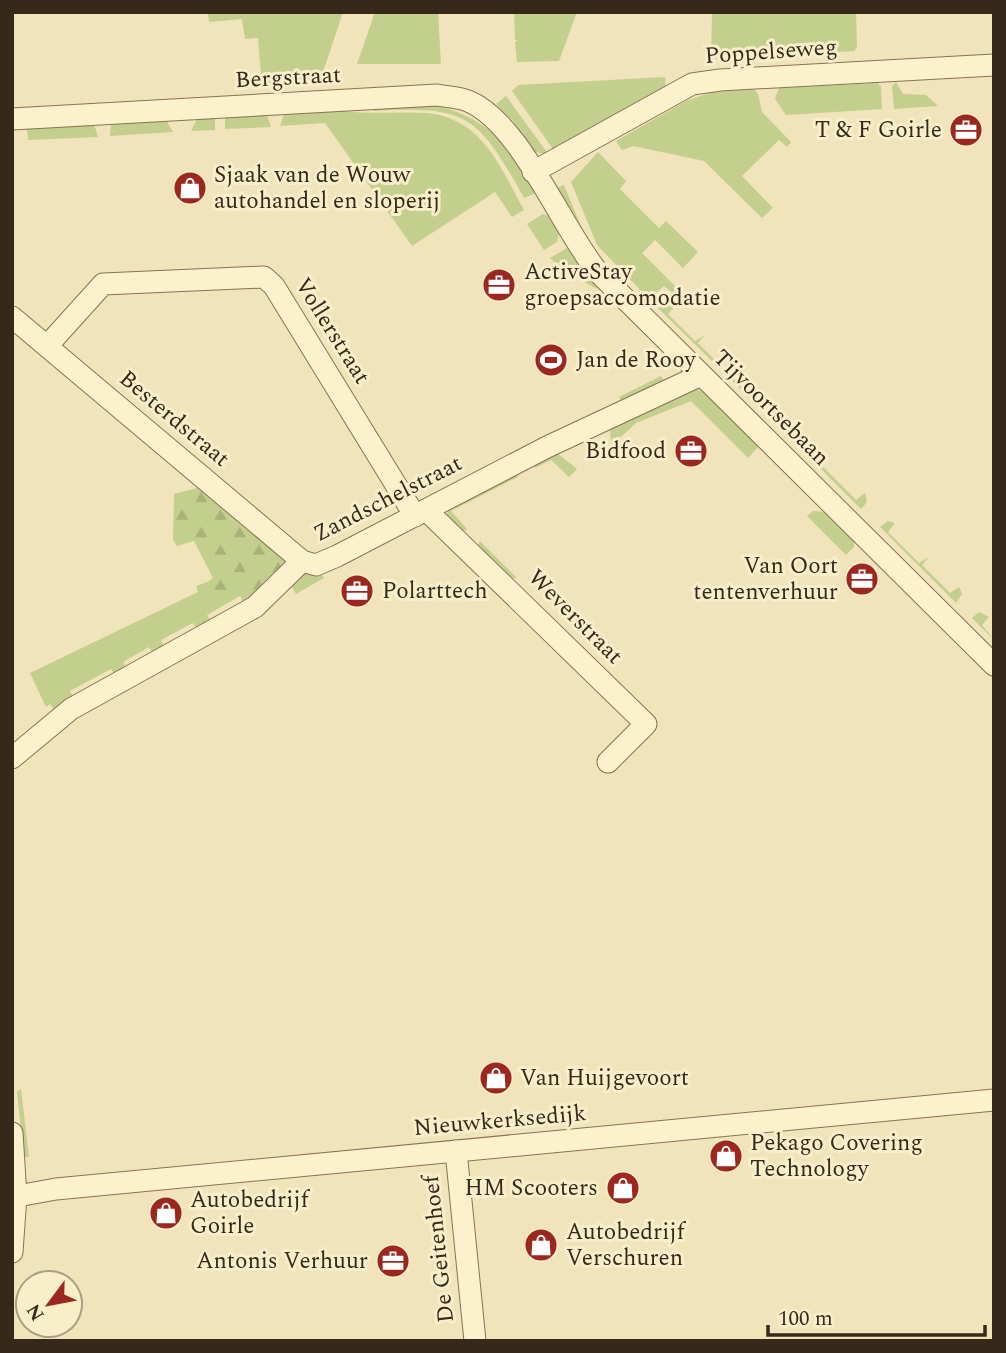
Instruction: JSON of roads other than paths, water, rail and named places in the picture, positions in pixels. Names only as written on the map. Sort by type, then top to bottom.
[{"type":"street","name":"Poppelseweg","points":[[533,172],[692,84],[720,80],[994,65]]},
{"type":"street","name":"Bergstraat","points":[[12,119],[437,95],[468,101],[485,111],[512,137],[533,172]]},
{"type":"street","name":"Tijvoortsebaan","points":[[533,172],[580,251],[597,271],[994,665]]},
{"type":"street","name":"Vollerstraat","points":[[47,346],[103,284],[264,277],[274,286],[421,513]]},
{"type":"street","name":"Besterdstraat","points":[[12,317],[302,561]]},
{"type":"street","name":"Zandschelstraat","points":[[12,758],[71,709],[255,607],[302,561],[316,565],[547,447],[701,375]]},
{"type":"street","name":"Weverstraat","points":[[421,513],[646,724],[608,762]]},
{"type":"street","name":"Nieuwkerksedijk","points":[[14,1196],[56,1189],[994,1100]]},
{"type":"street","points":[[12,1133],[12,1252]]},
{"type":"street","name":"De Geitenhoef","points":[[456,1151],[475,1341]]},
{"type":"place","name":"T & F Goirle","points":[[966,130]]},
{"type":"place","name":"Sjaak van de Wouw autohandel en sloperij","points":[[190,188]]},
{"type":"place","name":"ActiveStay groepsaccomodatie","points":[[499,285]]},
{"type":"place","name":"Jan de Rooy","points":[[551,360]]},
{"type":"place","name":"Bidfood","points":[[691,451]]},
{"type":"place","name":"Van Oort tentenverhuur","points":[[862,579]]},
{"type":"place","name":"Polarttech","points":[[357,591]]},
{"type":"place","name":"Van Huijgevoort","points":[[496,1078]]},
{"type":"place","name":"Pekago Covering Technology","points":[[726,1156]]},
{"type":"place","name":"HM Scooters","points":[[623,1188]]},
{"type":"place","name":"Autobedrijf Goirle","points":[[166,1213]]},
{"type":"place","name":"Autobedrijf Verschuren","points":[[541,1245]]},
{"type":"place","name":"Antonis Verhuur","points":[[393,1261]]}]
